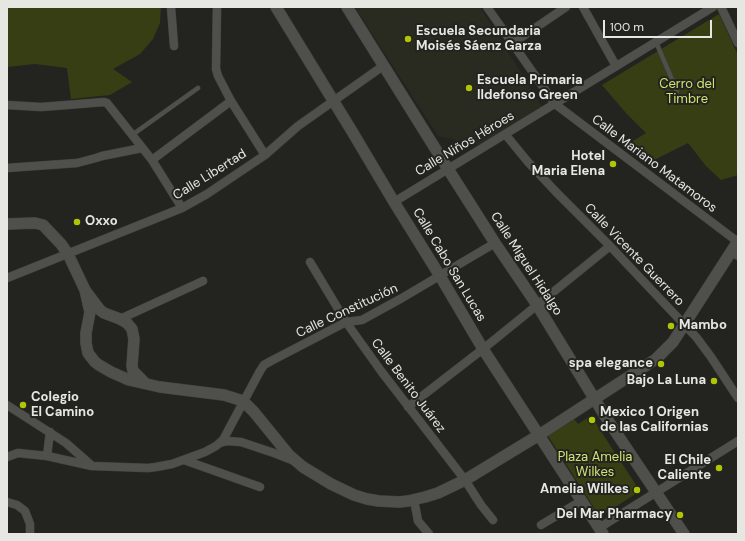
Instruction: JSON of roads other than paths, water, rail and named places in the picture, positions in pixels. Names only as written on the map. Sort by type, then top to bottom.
[{"type":"main road","name":"Calle Cabo San Lucas","points":[[276,7],[483,349],[601,531]]},
{"type":"main road","name":"Calle Miguel Hidalgo","points":[[347,7],[495,243],[537,305],[594,398],[684,534]]},
{"type":"main road","points":[[7,221],[43,225],[61,244],[68,254],[85,290],[100,310],[127,323],[132,329],[134,339],[133,371],[145,383]]},
{"type":"main road","points":[[85,290],[90,312],[86,333],[86,343],[88,353],[99,366],[129,380],[160,387],[224,395],[243,401],[298,464],[331,484],[348,492],[367,499],[399,502],[414,500],[438,493],[465,480],[539,435],[656,359],[673,342],[736,247]]},
{"type":"street","points":[[171,7],[174,46]]},
{"type":"street","points":[[217,7],[216,69],[218,76],[231,101],[265,155]]},
{"type":"street","name":"Calle Mariano Matamoros","points":[[487,7],[555,104],[736,247]]},
{"type":"street","points":[[513,43],[566,7]]},
{"type":"street","points":[[583,7],[616,66]]},
{"type":"street","name":"Calle Niños Héroes","points":[[394,202],[713,7]]},
{"type":"street","points":[[720,7],[738,43]]},
{"type":"street","name":"Calle Libertad","points":[[7,278],[182,208],[207,194],[265,155],[298,126],[383,66]]},
{"type":"street","points":[[152,160],[231,101]]},
{"type":"street","points":[[7,105],[41,106],[107,103],[152,160],[182,208]]},
{"type":"street","name":"Calle Vicente Guerrero","points":[[505,134],[528,162],[557,193],[685,324],[735,388],[738,398]]},
{"type":"street","points":[[7,168],[77,163],[142,148]]},
{"type":"street","name":"Calle Constitución","points":[[220,443],[225,437],[260,370],[264,366],[346,322],[362,320],[495,243]]},
{"type":"street","points":[[408,407],[483,349],[610,246]]},
{"type":"street","name":"Calle Benito Juárez","points":[[310,262],[346,322],[380,371],[465,480],[481,505],[493,520]]},
{"type":"street","points":[[120,319],[203,281]]},
{"type":"street","points":[[9,408],[66,443],[92,466]]},
{"type":"street","points":[[47,456],[50,432]]},
{"type":"street","points":[[7,457],[18,453],[47,456],[92,466],[148,468],[164,466],[184,460],[205,452],[220,443],[233,441],[241,442],[282,456],[298,464]]},
{"type":"street","points":[[601,531],[656,492],[738,441]]},
{"type":"street","points":[[184,460],[260,487]]},
{"type":"street","points":[[414,500],[418,521],[429,534]]},
{"type":"street","points":[[541,525],[581,501]]},
{"type":"street","points":[[7,502],[17,505],[25,511],[30,524],[30,534]]},
{"type":"lane","points":[[656,42],[677,91]]},
{"type":"lane","points":[[132,135],[198,88]]},
{"type":"place","name":"Escuela Secundaria Moisés Sáenz Garza","points":[[408,39]]},
{"type":"place","name":"Escuela Primaria Ildefonso Green","points":[[469,88]]},
{"type":"place","name":"Hotel Maria Elena","points":[[613,164]]},
{"type":"place","name":"Oxxo","points":[[77,222]]},
{"type":"place","name":"Mambo","points":[[671,326]]},
{"type":"place","name":"spa elegance","points":[[661,364]]},
{"type":"place","name":"Bajo La Luna","points":[[714,381]]},
{"type":"place","name":"Colegio El Camino","points":[[23,405]]},
{"type":"place","name":"Mexico 1 Origen de las Californias","points":[[592,420]]},
{"type":"place","name":"El Chile Caliente","points":[[719,468]]},
{"type":"place","name":"Amelia Wilkes","points":[[637,490]]},
{"type":"place","name":"Del Mar Pharmacy","points":[[680,515]]},
{"type":"park label","name":"Cerro del Timbre","points":[[687,92]]},
{"type":"park label","name":"Plaza Amelia Wilkes","points":[[595,466]]}]
